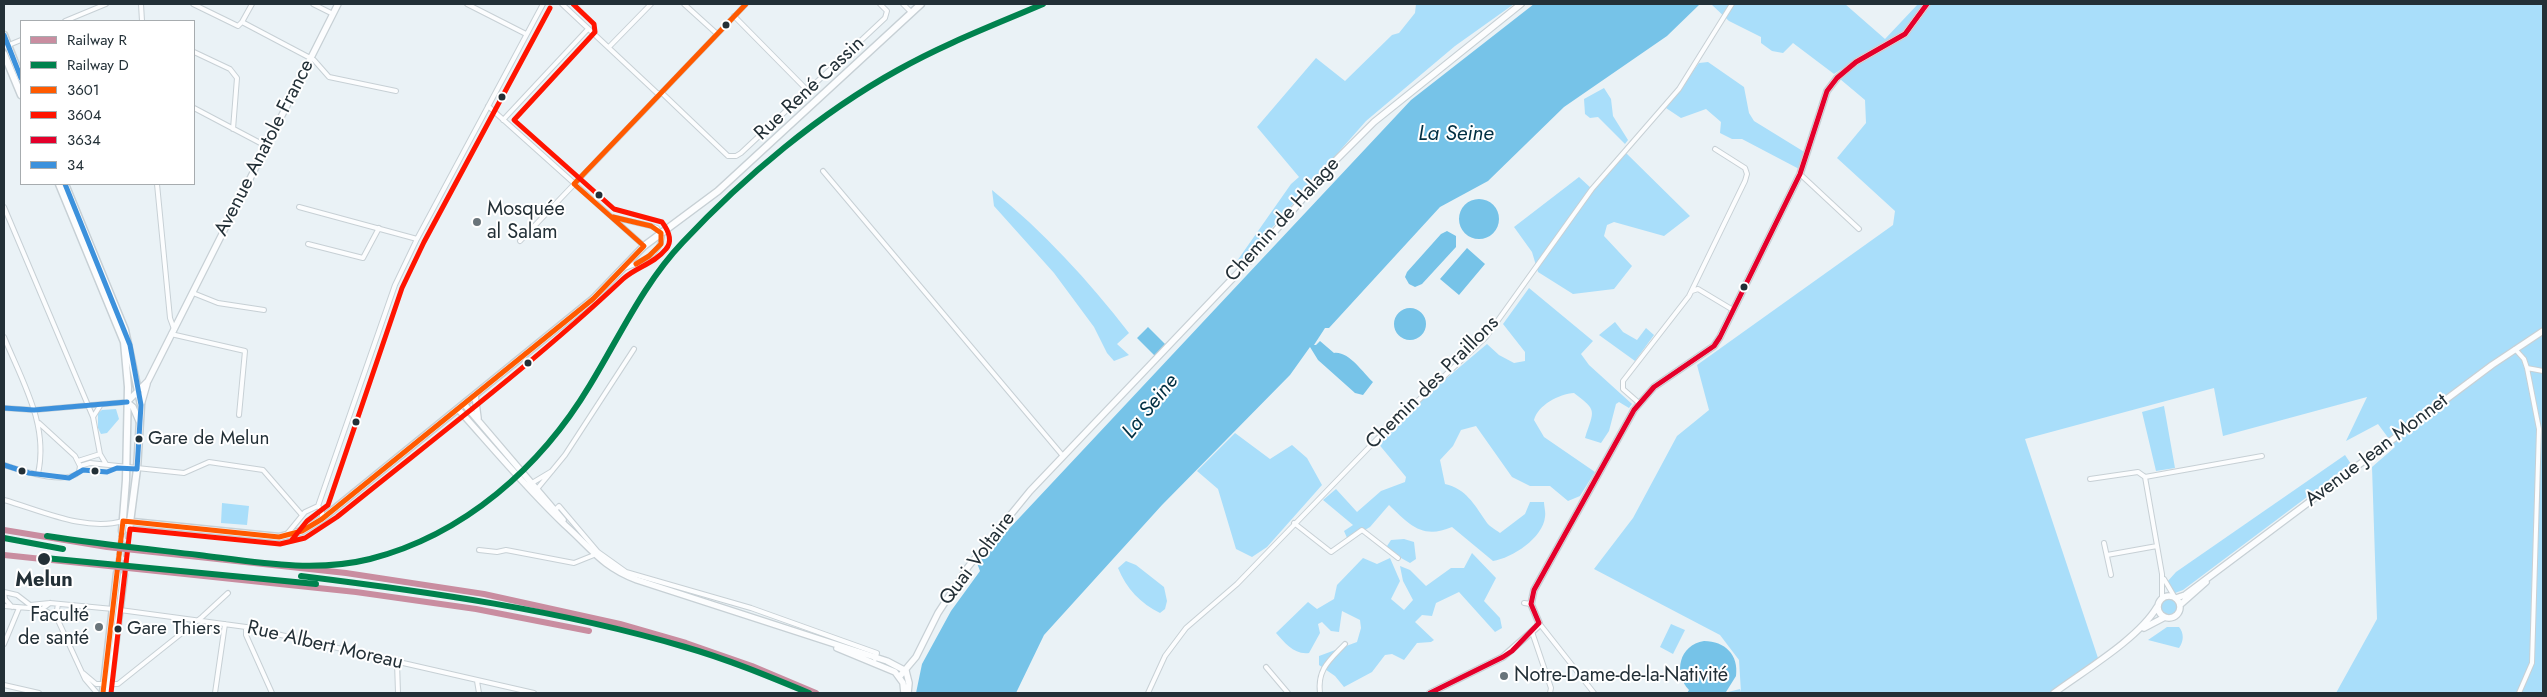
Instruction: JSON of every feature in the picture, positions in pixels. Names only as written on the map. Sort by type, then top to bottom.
[{"type":"main road","points":[[127,522],[237,534],[285,536],[299,533],[322,520],[593,299],[644,246],[718,191],[920,4]]},
{"type":"main road","points":[[4,35],[7,58],[20,92]]},
{"type":"main road","points":[[7,58],[20,77]]},
{"type":"main road","points":[[59,185],[122,333],[127,357],[127,522]]},
{"type":"main road","points":[[65,185],[125,330],[139,392],[141,405],[137,469],[126,530]]},
{"type":"main road","points":[[103,693],[107,685],[120,610],[120,574],[113,609],[107,685],[109,693]]},
{"type":"street","points":[[67,20],[106,4]]},
{"type":"street","points":[[140,4],[142,20]]},
{"type":"street","points":[[193,4],[238,26],[252,4]]},
{"type":"street","points":[[312,4],[333,14]]},
{"type":"street","name":"Avenue Anatole France","points":[[127,402],[148,382],[338,4]]},
{"type":"street","points":[[467,4],[526,34]]},
{"type":"street","points":[[285,536],[302,514],[318,506],[395,285],[417,239],[543,4]]},
{"type":"street","points":[[562,4],[660,93]]},
{"type":"street","points":[[609,47],[651,4]]},
{"type":"street","points":[[684,4],[716,33]]},
{"type":"street","points":[[520,241],[716,33],[746,4]]},
{"type":"street","name":"Rue René Cassin","points":[[660,93],[728,156],[736,156],[852,51],[888,14],[880,4]]},
{"type":"street","points":[[903,4],[911,12]]},
{"type":"street","name":"Chemin de Halage","points":[[1062,456],[1253,257],[1335,161],[1374,122],[1521,4]]},
{"type":"street","name":"Chemin des Praillons","points":[[1148,693],[1166,656],[1186,628],[1236,584],[1415,401],[1486,337],[1592,189],[1679,89],[1732,4]]},
{"type":"street","points":[[1594,693],[1540,623],[1531,604],[1534,590],[1545,567],[1639,403],[1654,387],[1714,346],[1800,174],[1827,91],[1837,78],[1856,62],[1904,34],[1927,4]]},
{"type":"street","points":[[734,16],[808,90]]},
{"type":"street","points":[[242,22],[310,59],[329,77],[396,91]]},
{"type":"street","points":[[503,120],[588,29]]},
{"type":"street","points":[[6,46],[20,40]]},
{"type":"street","points":[[195,52],[230,69],[237,78],[233,129]]},
{"type":"street","points":[[488,106],[644,246]]},
{"type":"street","points":[[195,109],[266,146]]},
{"type":"street","points":[[1639,403],[1623,389],[1623,381],[1692,291],[1717,235],[1739,198],[1747,174],[1745,168],[1715,149]]},
{"type":"street","points":[[823,171],[1062,456]]},
{"type":"street","points":[[1800,174],[1859,229]]},
{"type":"street","points":[[157,185],[170,318],[173,331],[245,351],[240,415]]},
{"type":"street","points":[[4,206],[84,395],[86,406],[93,418],[100,454],[106,464]]},
{"type":"street","points":[[299,207],[417,239]]},
{"type":"street","points":[[610,216],[651,226],[660,233],[662,240],[655,250],[639,262],[624,268]]},
{"type":"street","points":[[308,244],[363,258],[379,228]]},
{"type":"street","points":[[1692,291],[1698,289],[1733,310]]},
{"type":"street","points":[[193,293],[218,303],[264,310]]},
{"type":"street","name":"Avenue Jean Monnet","points":[[2175,597],[2185,594],[2515,349],[2543,331]]},
{"type":"street","points":[[4,337],[39,423],[42,439],[38,474]]},
{"type":"street","points":[[535,490],[552,471],[584,427],[634,349]]},
{"type":"street","points":[[2515,349],[2524,359],[2527,368],[2539,429],[2532,663],[2519,693]]},
{"type":"street","points":[[2527,368],[2543,371]]},
{"type":"street","points":[[141,405],[148,382]]},
{"type":"street","points":[[475,395],[478,420]]},
{"type":"street","points":[[4,408],[34,410],[100,406],[127,402],[133,407],[139,420]]},
{"type":"street","points":[[93,418],[100,406]]},
{"type":"street","points":[[461,406],[478,420],[565,524]]},
{"type":"street","points":[[461,406],[594,555],[616,571],[637,580],[877,652],[875,660]]},
{"type":"street","points":[[4,465],[38,474],[69,478],[79,472],[80,466],[78,461],[39,423]]},
{"type":"street","points":[[42,439],[46,436],[52,436]]},
{"type":"street","points":[[78,461],[100,454]]},
{"type":"street","name":"Quai Voltaire","points":[[900,676],[916,657],[938,613],[968,567],[1030,491],[1062,456]]},
{"type":"street","points":[[2145,477],[2262,456]]},
{"type":"street","points":[[80,466],[90,463],[106,464],[184,473],[209,462],[263,470],[302,514]]},
{"type":"street","points":[[532,483],[552,471]]},
{"type":"street","points":[[2054,693],[2149,620],[2162,598],[2162,574],[2145,477],[2138,472],[2090,479]]},
{"type":"street","points":[[4,500],[85,522],[107,525],[127,522]]},
{"type":"street","points":[[318,506],[322,511],[322,520]]},
{"type":"street","points":[[555,510],[559,506],[598,552],[626,572],[751,608],[819,640],[875,660],[899,666],[906,671],[909,683],[908,693]]},
{"type":"street","points":[[1294,523],[1331,552],[1362,530],[1398,558]]},
{"type":"street","points":[[293,526],[299,533]]},
{"type":"street","points":[[2104,543],[2111,575]]},
{"type":"street","points":[[2107,555],[2156,546]]},
{"type":"street","points":[[479,550],[497,552],[506,550],[574,563],[594,555]]},
{"type":"street","name":"Avenue Jean Monnet","points":[[2180,605],[2226,564]]},
{"type":"street","points":[[2133,634],[2164,617],[2176,616],[2180,605],[2162,574]]},
{"type":"street","points":[[12,607],[5,599],[4,592],[17,595],[27,604]]},
{"type":"street","points":[[83,673],[92,682],[107,685],[118,684],[228,593]]},
{"type":"street","points":[[2162,598],[2175,597]]},
{"type":"street","points":[[1524,602],[1531,604]]},
{"type":"street","points":[[42,610],[50,603]]},
{"type":"street","name":"Rue Albert Moreau","points":[[27,604],[50,603],[113,609],[246,627],[534,693]]},
{"type":"street","points":[[4,644],[20,608],[22,605],[27,604]]},
{"type":"street","points":[[58,604],[55,610],[56,616],[83,673],[91,688],[97,693]]},
{"type":"street","points":[[4,606],[42,610],[56,616]]},
{"type":"street","points":[[2157,607],[2164,617]]},
{"type":"street","points":[[1430,693],[1503,657],[1540,623]]},
{"type":"street","points":[[215,693],[225,624]]},
{"type":"street","points":[[246,627],[246,636],[272,693]]},
{"type":"street","points":[[1532,632],[1551,688],[1550,693]]},
{"type":"street","points":[[1320,693],[1318,678],[1324,667],[1345,644]]},
{"type":"street","points":[[875,660],[900,676],[904,693]]},
{"type":"street","points":[[397,662],[398,693]]},
{"type":"street","points":[[1266,667],[1288,693]]},
{"type":"street","points":[[477,680],[479,693]]},
{"type":"street","points":[[91,688],[92,682]]},
{"type":"street","points":[[4,685],[39,693]]},
{"type":"shaded area","points":[[1416,4],[1514,4],[1455,46],[1366,121],[1241,263],[1237,261],[1291,184],[1299,177],[1257,127],[1316,58],[1345,81],[1392,35],[1399,33],[1415,13]]},
{"type":"shaded area","points":[[1711,4],[1845,4],[1885,39],[1918,4],[2543,4],[2543,693],[2336,693],[2377,619],[2372,467],[2395,447],[2378,424],[2346,441],[2367,397],[2223,436],[2214,388],[2025,439],[2098,658],[2058,693],[1724,693],[1740,689],[1741,692],[1739,660],[1720,635],[1594,569],[1633,518],[1677,436],[1709,410],[1697,365],[1893,225],[1895,211],[1837,158],[1866,123],[1865,100],[1840,79],[1873,49],[1834,74],[1793,43],[1783,53],[1772,51],[1761,43],[1761,37],[1729,21]]},
{"type":"shaded area","points":[[1708,62],[1744,87],[1749,113],[1754,121],[1806,153],[1801,170],[1742,139],[1732,139],[1720,133],[1721,122],[1706,109],[1681,118],[1666,108],[1699,63]]},
{"type":"shaded area","points":[[1604,88],[1611,99],[1613,116],[1628,140],[1625,144],[1598,117],[1590,118],[1585,114],[1584,99]]},
{"type":"shaded area","points":[[1623,150],[1690,216],[1664,236],[1614,222],[1607,225],[1604,236],[1632,266],[1614,289],[1573,294],[1538,272],[1532,252],[1514,227],[1579,177],[1592,189]]},
{"type":"shaded area","points":[[992,190],[1065,257],[1098,294],[1129,333],[1117,344],[1129,355],[1114,361],[1107,353],[1094,327],[1054,273],[994,206]]},
{"type":"shaded area","points":[[1529,288],[1593,341],[1581,354],[1589,365],[1632,404],[1629,408],[1619,402],[1616,404],[1609,431],[1601,443],[1585,438],[1592,412],[1587,404],[1574,393],[1550,401],[1536,415],[1534,420],[1544,437],[1595,472],[1580,496],[1568,501],[1550,486],[1530,486],[1512,477],[1476,426],[1461,430],[1453,446],[1440,460],[1445,484],[1464,493],[1488,524],[1500,533],[1525,514],[1530,502],[1544,502],[1545,515],[1543,525],[1533,539],[1509,556],[1493,561],[1452,527],[1441,531],[1424,531],[1410,524],[1389,505],[1370,527],[1348,540],[1344,531],[1353,525],[1323,500],[1336,489],[1357,512],[1381,491],[1405,482],[1406,477],[1377,442],[1410,409],[1487,344],[1499,355],[1514,363],[1525,361],[1525,352],[1503,324]]},
{"type":"shaded area","points":[[1615,322],[1623,332],[1637,340],[1646,328],[1654,335],[1635,361],[1599,335]]},
{"type":"shaded area","points":[[2164,406],[2175,468],[2156,471],[2142,412]]},
{"type":"shaded area","points":[[116,409],[119,419],[107,433],[101,434],[98,428],[98,413],[102,410]]},
{"type":"shaded area","points":[[1235,433],[1270,459],[1292,445],[1307,458],[1322,485],[1267,547],[1252,557],[1236,549],[1218,489],[1197,471]]},
{"type":"shaded area","points":[[2345,455],[2351,464],[2183,590],[2175,593],[2167,582],[2176,572]]},
{"type":"shaded area","points":[[222,503],[249,506],[247,525],[221,523]]},
{"type":"shaded area","points":[[1404,539],[1414,542],[1416,559],[1410,563],[1385,549],[1391,540]]},
{"type":"shaded area","points":[[1472,553],[1496,578],[1484,601],[1500,618],[1502,628],[1495,632],[1459,592],[1436,603],[1432,616],[1422,615],[1415,622],[1434,640],[1417,643],[1404,660],[1392,654],[1385,655],[1372,672],[1344,687],[1335,676],[1319,665],[1319,656],[1357,642],[1361,628],[1360,620],[1342,611],[1339,632],[1331,631],[1322,622],[1318,624],[1320,633],[1309,653],[1294,650],[1276,633],[1308,602],[1317,609],[1334,599],[1337,585],[1363,558],[1377,564],[1390,558],[1400,581],[1391,599],[1404,610],[1413,600],[1403,581],[1400,566],[1410,570],[1426,586],[1451,568],[1464,568]]},
{"type":"shaded area","points":[[1126,561],[1136,565],[1164,587],[1167,601],[1165,609],[1160,613],[1140,600],[1125,582],[1118,568]]},
{"type":"shaded area","points":[[2166,599],[2172,599],[2177,604],[2175,613],[2166,615],[2161,610],[2161,604]]},
{"type":"shaded area","points":[[1671,624],[1685,630],[1673,654],[1660,647]]},
{"type":"shaded area","points":[[2167,627],[2179,627],[2181,629],[2183,640],[2179,648],[2148,640]]},
{"type":"water","name":"La Seine","points":[[1534,4],[1700,4],[1667,36],[1564,107],[1488,181],[1440,207],[1329,328],[1325,328],[1314,345],[1320,341],[1334,353],[1345,355],[1355,363],[1373,382],[1363,395],[1355,393],[1318,360],[1310,347],[1290,375],[1162,505],[1044,635],[1016,693],[916,693],[922,664],[951,611],[980,571],[977,563],[1411,100]]},
{"type":"water","points":[[1483,199],[1490,202],[1496,208],[1499,219],[1498,227],[1490,236],[1483,239],[1475,239],[1468,236],[1460,227],[1459,215],[1462,208],[1471,200]]},
{"type":"water","points":[[1447,231],[1456,236],[1456,247],[1422,284],[1415,287],[1409,284],[1405,277],[1407,272],[1441,234]]},
{"type":"water","points":[[1467,248],[1485,264],[1459,295],[1440,279]]},
{"type":"water","points":[[1410,308],[1421,313],[1426,324],[1421,335],[1410,340],[1399,335],[1394,324],[1399,313]]},
{"type":"water","points":[[1148,327],[1167,346],[1156,357],[1137,338]]},
{"type":"water","points":[[1704,641],[1724,647],[1733,656],[1736,676],[1726,692],[1687,693],[1689,690],[1681,676],[1681,661],[1689,648]]},
{"type":"tunnel","points":[[124,575],[129,530]]},
{"type":"tunnel","points":[[117,573],[122,531]]},
{"type":"rail line","name":"D","points":[[47,536],[263,563],[306,566],[349,563],[370,559],[404,548],[437,533],[468,515],[497,494],[524,470],[548,443],[590,385],[644,293],[669,258],[757,170],[840,106],[898,70],[951,43],[1043,4]]},
{"type":"rail line","name":"R","points":[[4,530],[107,547],[346,573],[484,594],[620,624],[686,643],[752,666],[816,693]]},
{"type":"rail line","name":"D","points":[[4,538],[63,549]]},
{"type":"rail line","name":"R","points":[[4,555],[356,592],[476,609],[589,631]]},
{"type":"rail line","name":"D","points":[[45,558],[316,584]]},
{"type":"rail line","name":"D","points":[[301,576],[446,596],[542,612],[638,634],[701,652],[809,693]]},
{"type":"transit line","name":"3604","points":[[111,693],[130,529],[280,544],[305,538],[337,517],[446,430],[554,341],[623,279],[656,258],[666,249],[669,243],[669,236],[662,222],[614,209],[514,120],[595,32],[594,24],[573,4]]},
{"type":"transit line","name":"3601","points":[[574,184],[746,4]]},
{"type":"transit line","name":"3634","points":[[1539,623],[1531,604],[1534,590],[1634,410],[1654,387],[1714,346],[1720,337],[1800,174],[1827,91],[1837,78],[1856,62],[1905,34],[1927,4]]},
{"type":"transit line","name":"3604","points":[[291,541],[307,521],[328,505],[402,288],[424,242],[550,8]]},
{"type":"transit line","name":"34","points":[[4,35],[20,75]]},
{"type":"transit line","name":"3601","points":[[103,693],[123,521],[279,537],[302,531],[322,519],[593,299],[644,246],[574,184]]},
{"type":"transit line","name":"34","points":[[65,185],[130,345],[141,405],[137,469]]},
{"type":"transit line","name":"3601","points":[[613,217],[651,226],[661,233],[661,244],[649,256],[636,264]]},
{"type":"transit line","name":"34","points":[[4,408],[34,410],[127,402]]},
{"type":"transit line","name":"34","points":[[4,465],[29,473],[69,478],[83,470],[107,472],[117,468],[137,469]]},
{"type":"transit line","name":"3634","points":[[1430,693],[1503,657],[1512,651],[1539,623]]},
{"type":"place","name":"Mosquée al Salam","points":[[477,222]]},
{"type":"place","name":"Gare de Melun","points":[[139,439]]},
{"type":"place","name":"Melun","points":[[44,559]]},
{"type":"place","name":"Faculté de santé","points":[[99,627]]},
{"type":"place","name":"Gare Thiers","points":[[118,629]]},
{"type":"place","name":"Notre-Dame-de-la-Nativité","points":[[1504,676]]}]
